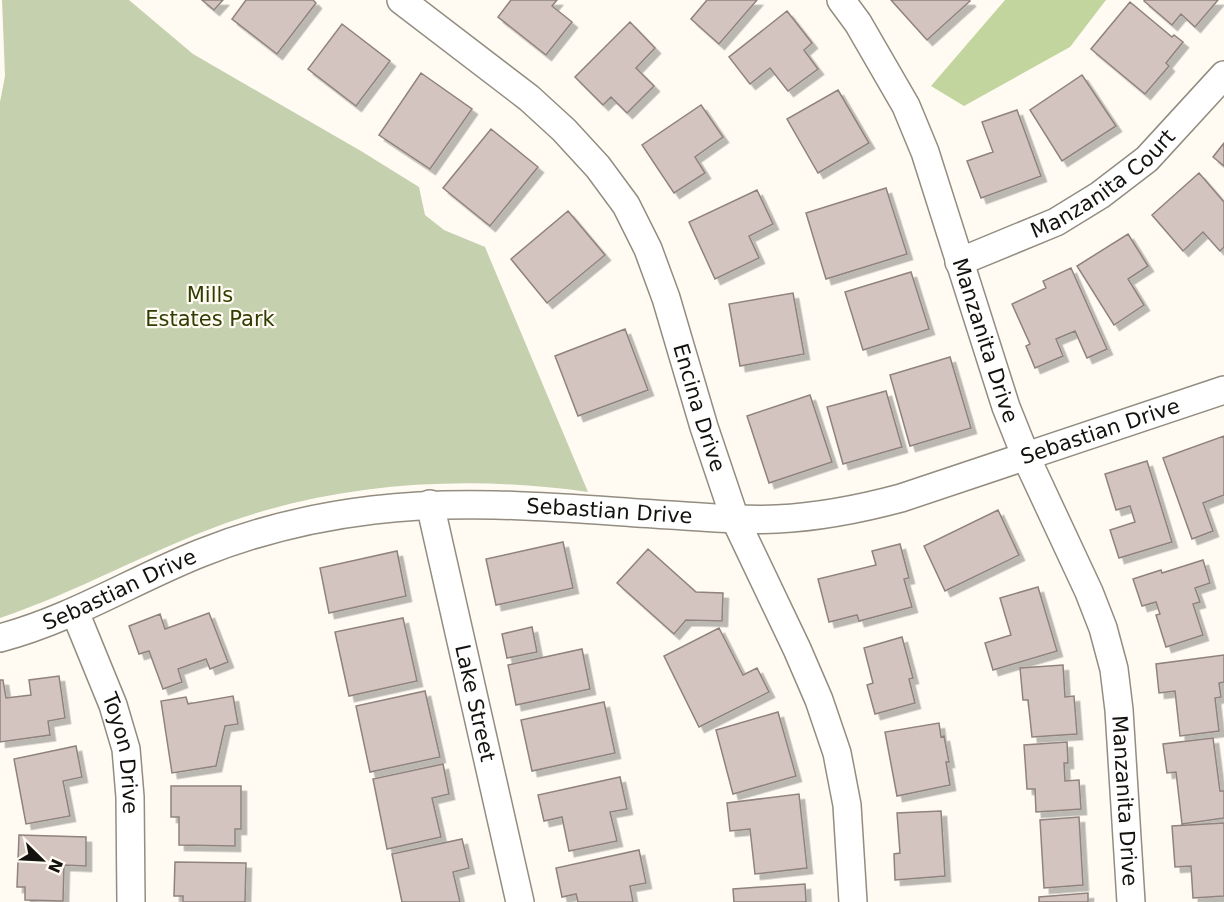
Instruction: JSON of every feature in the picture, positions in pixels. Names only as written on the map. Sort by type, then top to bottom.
[{"type":"street","name":"Encina Drive","points":[[401,0],[529,98],[564,130],[598,167],[626,205],[648,249],[666,298],[704,427],[735,519],[797,649],[819,700],[837,753],[847,805],[853,902]]},
{"type":"street","name":"Manzanita Drive","points":[[842,0],[877,54],[906,106],[925,152],[1006,407],[1026,457],[1103,627],[1114,669],[1119,710],[1131,902]]},
{"type":"street","name":"Manzanita Court","points":[[959,262],[1056,222],[1100,195],[1147,159],[1224,75]]},
{"type":"street","name":"Sebastian Drive","points":[[0,639],[75,612],[200,554],[255,534],[312,519],[430,504],[492,505],[735,519],[776,519],[864,508],[1026,457],[1224,390]]},
{"type":"street","name":"Lake Street","points":[[430,504],[520,902]]},
{"type":"street","name":"Toyon Drive","points":[[75,612],[113,705],[126,748],[130,797],[131,902]]},
{"type":"green space","name":"Mills Estates Park","points":[[2,0],[129,0],[193,54],[419,187],[425,215],[444,230],[485,247],[588,492],[497,484],[451,484],[405,486],[314,498],[270,509],[197,534],[29,608],[0,618],[0,102],[5,76]]},
{"type":"green space","points":[[1005,0],[1106,0],[1070,47],[964,106],[931,86]]},
{"type":"building","points":[[202,0],[223,0],[214,10]]},
{"type":"building","points":[[246,0],[313,0],[316,3],[277,54],[232,19]]},
{"type":"building","points":[[511,0],[557,0],[552,6],[572,22],[546,55],[498,17]]},
{"type":"building","points":[[707,0],[757,0],[719,44],[691,19]]},
{"type":"building","points":[[891,0],[969,0],[970,1],[927,40]]},
{"type":"building","points":[[1145,0],[1218,0],[1195,27],[1181,14],[1172,25]]},
{"type":"building","points":[[1130,2],[1172,37],[1174,35],[1183,42],[1166,63],[1169,66],[1145,94],[1091,49]]},
{"type":"building","points":[[787,11],[812,43],[804,50],[818,69],[788,91],[770,68],[750,84],[729,57]]},
{"type":"building","points":[[630,22],[655,48],[636,68],[654,86],[627,113],[611,97],[603,105],[575,77]]},
{"type":"building","points":[[342,24],[390,61],[356,106],[308,69]]},
{"type":"building","points":[[421,73],[472,109],[430,169],[379,135]]},
{"type":"building","points":[[1082,75],[1116,126],[1062,161],[1030,110]]},
{"type":"building","points":[[838,90],[869,143],[818,173],[787,119]]},
{"type":"building","points":[[701,105],[723,137],[695,157],[705,173],[674,193],[642,145]]},
{"type":"building","points":[[1017,110],[1041,176],[981,198],[967,161],[993,152],[982,122]]},
{"type":"building","points":[[491,129],[538,167],[490,226],[443,188]]},
{"type":"building","points":[[1224,143],[1224,166],[1213,157]]},
{"type":"building","points":[[1199,173],[1224,202],[1224,247],[1220,251],[1203,232],[1183,251],[1152,215]]},
{"type":"building","points":[[886,188],[907,254],[826,279],[806,213]]},
{"type":"building","points":[[757,190],[773,224],[749,236],[759,258],[715,279],[689,222]]},
{"type":"building","points":[[568,211],[605,255],[547,303],[511,259]]},
{"type":"building","points":[[1128,234],[1148,266],[1128,279],[1144,305],[1114,325],[1077,266]]},
{"type":"building","points":[[1071,268],[1107,349],[1087,358],[1075,331],[1056,339],[1063,356],[1035,368],[1026,346],[1030,344],[1012,304],[1046,288],[1043,281]]},
{"type":"building","points":[[911,272],[929,329],[863,350],[845,292]]},
{"type":"building","points":[[793,293],[804,354],[740,366],[729,304]]},
{"type":"building","points":[[625,329],[648,390],[578,416],[555,356]]},
{"type":"building","points":[[950,357],[971,428],[910,446],[890,375]]},
{"type":"building","points":[[886,391],[902,447],[843,464],[827,407]]},
{"type":"building","points":[[810,395],[832,462],[769,483],[747,416]]},
{"type":"building","points":[[1224,436],[1224,495],[1203,503],[1213,531],[1192,539],[1163,458]]},
{"type":"building","points":[[1147,461],[1172,542],[1119,558],[1110,530],[1135,522],[1130,506],[1116,510],[1105,474]]},
{"type":"building","points":[[998,510],[1019,555],[945,591],[924,546]]},
{"type":"building","points":[[563,542],[573,588],[496,605],[486,559]]},
{"type":"building","points":[[900,544],[909,578],[904,579],[912,607],[859,621],[857,615],[829,622],[818,579],[876,565],[872,551]]},
{"type":"building","points":[[648,549],[696,592],[723,593],[722,621],[686,620],[674,634],[617,583]]},
{"type":"building","points":[[397,551],[406,596],[329,613],[320,568]]},
{"type":"building","points":[[1203,560],[1210,583],[1195,588],[1200,602],[1193,604],[1203,635],[1166,647],[1156,615],[1160,614],[1156,602],[1142,606],[1133,579],[1161,570],[1162,573]]},
{"type":"building","points":[[1038,587],[1057,651],[993,670],[985,643],[1011,635],[1000,598]]},
{"type":"building","points":[[209,613],[228,662],[210,669],[206,659],[178,669],[182,682],[163,689],[149,651],[139,654],[129,626],[160,614],[165,629]]},
{"type":"building","points":[[403,618],[417,681],[349,696],[335,632]]},
{"type":"building","points":[[532,627],[537,652],[507,658],[502,634]]},
{"type":"building","points":[[719,628],[743,675],[757,668],[769,692],[699,727],[664,656]]},
{"type":"building","points":[[902,637],[913,678],[909,679],[915,703],[875,714],[867,685],[873,683],[864,648]]},
{"type":"building","points":[[582,649],[590,689],[516,705],[508,665]]},
{"type":"building","points":[[1224,655],[1224,682],[1219,683],[1221,697],[1215,698],[1219,731],[1180,736],[1175,691],[1159,693],[1156,664]]},
{"type":"building","points":[[1063,665],[1065,697],[1074,696],[1077,734],[1032,737],[1028,700],[1023,700],[1020,668]]},
{"type":"building","points":[[59,676],[65,718],[48,721],[50,735],[0,742],[0,680],[3,680],[6,698],[31,695],[29,680]]},
{"type":"building","points":[[425,691],[440,757],[370,772],[356,706]]},
{"type":"building","points":[[233,696],[238,724],[225,726],[216,766],[172,773],[161,701],[186,697],[188,704]]},
{"type":"building","points":[[604,702],[615,753],[532,771],[521,720]]},
{"type":"building","points":[[778,712],[796,776],[733,794],[716,730]]},
{"type":"building","points":[[939,723],[949,762],[946,762],[950,785],[897,796],[885,732]]},
{"type":"building","points":[[1213,738],[1220,791],[1224,791],[1224,818],[1182,824],[1176,772],[1167,773],[1163,744]]},
{"type":"building","points":[[1067,742],[1068,763],[1064,763],[1065,781],[1079,780],[1081,809],[1036,812],[1035,789],[1027,789],[1024,745]]},
{"type":"building","points":[[76,746],[82,777],[63,781],[70,816],[26,824],[14,759]]},
{"type":"building","points":[[443,764],[449,794],[432,798],[441,837],[387,849],[373,779]]},
{"type":"building","points":[[620,777],[627,809],[610,812],[617,841],[569,851],[562,817],[544,821],[538,795]]},
{"type":"building","points":[[171,786],[241,786],[241,829],[235,829],[235,846],[179,845],[179,817],[171,817]]},
{"type":"building","points":[[799,794],[807,868],[755,874],[750,829],[730,831],[727,803]]},
{"type":"building","points":[[941,811],[945,876],[895,880],[894,854],[900,853],[897,813]]},
{"type":"building","points":[[1079,817],[1083,885],[1044,888],[1040,820]]},
{"type":"building","points":[[1224,823],[1224,896],[1193,898],[1191,866],[1175,867],[1172,826]]},
{"type":"building","points":[[19,835],[86,837],[86,866],[64,865],[63,901],[25,900],[25,887],[17,887]]},
{"type":"building","points":[[462,839],[469,868],[453,872],[460,902],[402,902],[392,854]]},
{"type":"building","points":[[639,850],[646,883],[630,886],[633,902],[578,902],[576,894],[562,897],[556,868]]},
{"type":"building","points":[[175,862],[246,863],[245,902],[183,902],[183,896],[174,896]]},
{"type":"building","points":[[805,884],[806,902],[734,902],[733,889]]},
{"type":"building","points":[[1088,893],[1088,902],[1039,902],[1039,897]]}]
